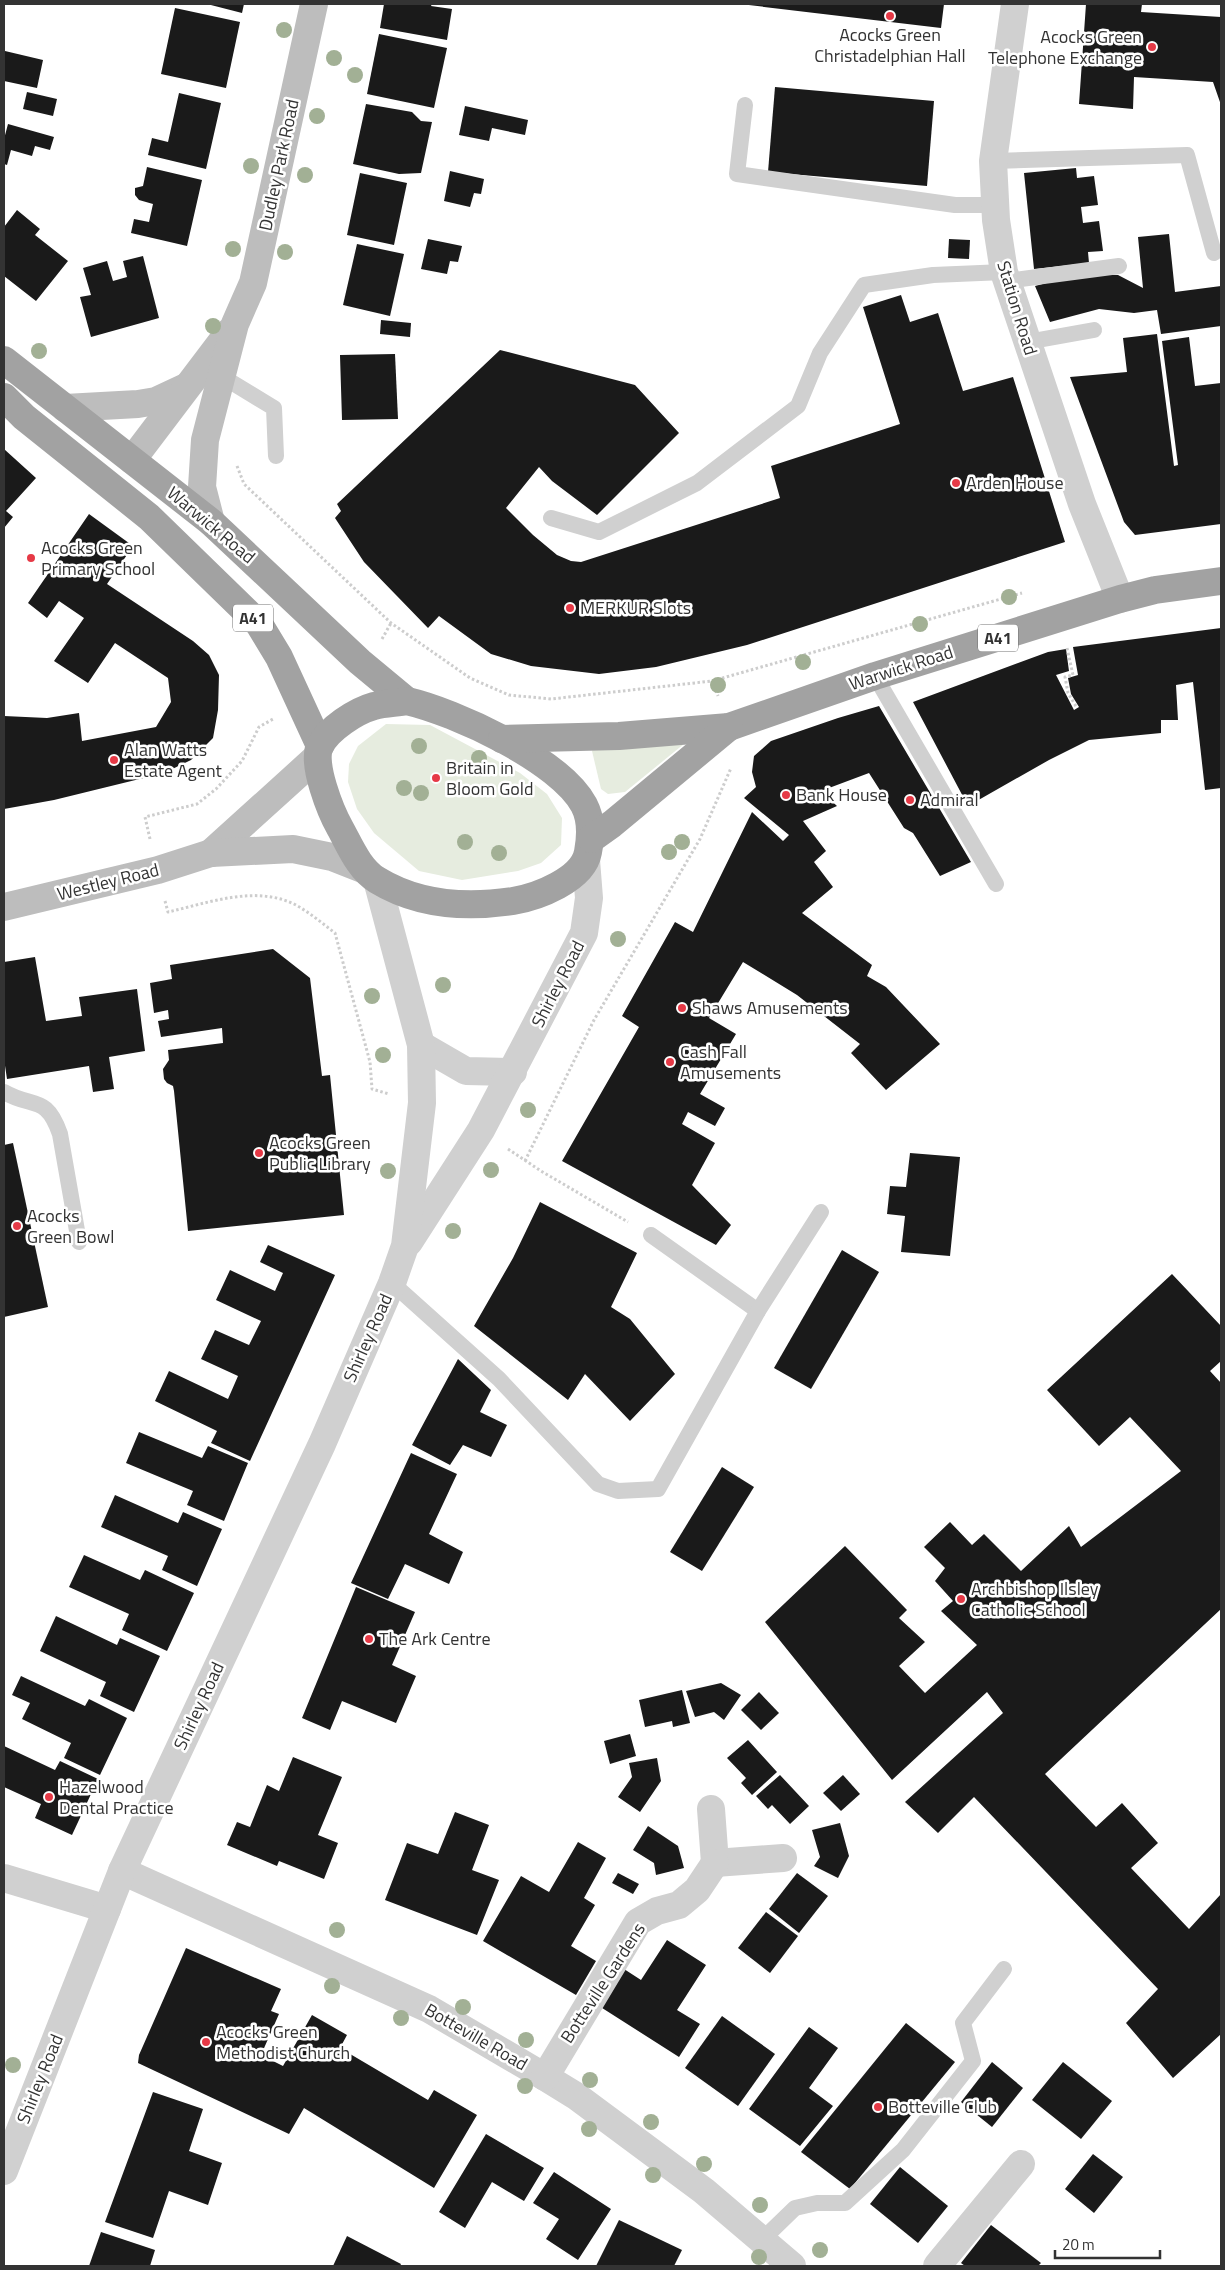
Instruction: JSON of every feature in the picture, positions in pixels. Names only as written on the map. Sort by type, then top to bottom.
[{"type":"highway","name":"Warwick Road","points":[[4,360],[211,522],[360,662],[408,701],[461,718],[502,738],[555,772],[583,803],[589,818],[589,850]]},
{"type":"highway","name":"Warwick Road","points":[[4,397],[24,417],[149,517],[259,624],[279,656],[318,751],[320,772],[333,816],[371,875],[414,897],[456,904],[493,904],[527,898],[550,890],[572,876],[589,850],[612,824],[728,727]]},
{"type":"highway","points":[[132,460],[129,472],[149,517]]},
{"type":"highway","name":"Warwick Road","points":[[502,738],[619,736],[728,727],[875,676],[1120,599],[1155,590],[1221,581]]},
{"type":"highway","name":"Warwick Road","points":[[318,751],[337,726],[352,716],[374,706],[408,701]]},
{"type":"main road","name":"Dudley Park Road","points":[[211,522],[202,487],[205,440],[235,324],[254,275],[314,4]]},
{"type":"main road","name":"Dudley Park Road","points":[[132,460],[235,324]]},
{"type":"main road","name":"Dudley Park Road","points":[[65,408],[138,404],[156,400],[188,386]]},
{"type":"main road","name":"Westley Road","points":[[211,853],[318,751]]},
{"type":"main road","name":"Westley Road","points":[[4,907],[158,870],[211,853],[293,849],[332,857],[371,875]]},
{"type":"street","name":"Station Road","points":[[1015,4],[993,161],[999,247],[1006,277],[1082,504],[1120,599]]},
{"type":"street","name":"Shirley Road","points":[[405,1246],[480,1130],[513,1072],[584,933],[589,898],[589,850]]},
{"type":"street","name":"Shirley Road","points":[[4,2171],[122,1871],[322,1444],[392,1283],[405,1246],[422,1104],[422,1045],[371,875]]},
{"type":"street","points":[[422,1045],[466,1071],[513,1072]]},
{"type":"street","points":[[711,1809],[715,1863],[783,1858]]},
{"type":"street","name":"Botteville Gardens","points":[[545,2077],[638,1922],[657,1911],[679,1905],[697,1890],[715,1863]]},
{"type":"street","name":"Botteville Road","points":[[122,1871],[429,2009],[545,2077],[576,2096],[704,2191],[792,2266]]},
{"type":"street","points":[[4,1878],[107,1909]]},
{"type":"street","points":[[937,2266],[1021,2164]]},
{"type":"lane","points":[[745,105],[737,174],[955,206],[995,205]]},
{"type":"lane","points":[[993,161],[1187,154],[1214,253]]},
{"type":"lane","points":[[551,518],[599,532],[697,482],[798,406],[820,353],[864,285],[933,275],[1006,277],[1119,266]]},
{"type":"lane","points":[[1027,342],[1094,330]]},
{"type":"lane","points":[[223,376],[274,408],[276,456]]},
{"type":"lane","points":[[875,676],[996,884]]},
{"type":"lane","points":[[4,1092],[44,1106],[54,1118],[60,1134],[78,1242]]},
{"type":"lane","points":[[392,1283],[499,1379],[598,1484],[618,1491],[658,1489],[758,1311],[821,1212]]},
{"type":"lane","points":[[650,1235],[758,1311]]},
{"type":"lane","points":[[762,2240],[796,2208],[817,2203],[845,2203],[903,2150],[973,2061],[963,2022],[1004,1969]]},
{"type":"path","points":[[236,463],[244,484],[391,622],[470,678],[509,695],[551,699],[712,680],[728,727],[740,749],[700,839],[594,1020],[525,1161]]},
{"type":"path","points":[[1062,618],[1072,675],[1065,677],[1068,693],[1077,708]]},
{"type":"path","points":[[480,1130],[525,1161],[650,1235]]},
{"type":"shaded area","points":[[386,724],[430,725],[520,773],[547,794],[562,818],[561,845],[541,863],[518,871],[462,880],[419,871],[374,833],[357,809],[348,782],[349,764],[358,746]]},
{"type":"shaded area","points":[[690,739],[625,792],[608,794],[601,789],[592,751],[596,744]]},
{"type":"building","points":[[207,4],[244,4],[242,13]]},
{"type":"building","points":[[384,4],[432,4],[431,6],[452,9],[447,40],[380,28]]},
{"type":"building","name":"Acocks Green Christadelphian Hall","points":[[740,4],[944,4],[941,28]]},
{"type":"building","name":"Acocks Green Telephone Exchange","points":[[1086,4],[1142,4],[1141,12],[1221,17],[1221,105],[1213,82],[1134,77],[1133,109],[1079,104]]},
{"type":"building","points":[[175,8],[240,22],[226,88],[161,74]]},
{"type":"building","points":[[379,34],[447,48],[434,108],[367,94]]},
{"type":"building","points":[[5,51],[43,60],[37,88],[4,81]]},
{"type":"building","points":[[775,87],[934,101],[927,186],[768,172]]},
{"type":"building","points":[[27,92],[57,99],[53,116],[23,109]]},
{"type":"building","points":[[179,93],[221,103],[206,169],[148,155],[152,138],[168,142]]},
{"type":"building","points":[[366,104],[412,112],[421,121],[432,122],[421,173],[399,174],[353,164]]},
{"type":"building","points":[[465,106],[528,120],[525,135],[492,128],[489,141],[459,135]]},
{"type":"building","points":[[8,124],[54,137],[50,150],[35,146],[32,156],[11,150],[7,165],[4,164],[4,139]]},
{"type":"building","points":[[147,167],[202,180],[187,246],[131,233],[134,219],[149,222],[153,204],[139,200],[135,195],[135,188],[143,186]]},
{"type":"building","points":[[1076,168],[1077,178],[1094,176],[1098,205],[1081,207],[1083,223],[1099,221],[1103,251],[1088,252],[1089,263],[1034,269],[1024,173]]},
{"type":"building","points":[[450,171],[484,179],[481,194],[474,193],[470,207],[444,201]]},
{"type":"building","points":[[360,173],[407,183],[394,245],[347,235]]},
{"type":"building","points":[[17,210],[40,229],[35,235],[68,261],[36,301],[4,276],[4,227]]},
{"type":"building","points":[[1169,234],[1175,292],[1221,286],[1221,326],[1161,334],[1157,310],[1134,313],[1099,309],[1050,322],[1035,286],[1081,274],[1118,275],[1143,288],[1138,237]]},
{"type":"building","points":[[428,239],[462,246],[458,262],[450,261],[447,274],[421,269]]},
{"type":"building","points":[[949,239],[970,240],[969,259],[948,258]]},
{"type":"building","points":[[357,244],[404,254],[390,316],[343,305]]},
{"type":"building","points":[[143,256],[159,318],[91,337],[80,297],[91,295],[83,268],[107,261],[113,281],[127,277],[123,261]]},
{"type":"building","points":[[901,295],[910,322],[938,313],[963,391],[1013,377],[1065,542],[747,645],[656,667],[599,674],[531,666],[491,654],[439,616],[428,628],[364,562],[335,518],[341,511],[337,504],[500,350],[635,385],[679,433],[597,515],[552,481],[539,467],[506,508],[533,535],[557,555],[571,561],[581,562],[780,498],[771,466],[900,424],[863,307]]},
{"type":"building","points":[[381,320],[411,323],[410,337],[380,334]]},
{"type":"building","points":[[1157,334],[1174,466],[1178,465],[1162,341],[1189,337],[1195,386],[1221,383],[1221,524],[1135,535],[1124,522],[1070,377],[1127,372],[1123,338]]},
{"type":"building","points":[[395,354],[398,419],[342,420],[340,355]]},
{"type":"building","points":[[4,449],[36,478],[6,511],[13,517],[4,528]]},
{"type":"building","points":[[89,514],[133,546],[107,584],[193,641],[209,655],[219,675],[218,710],[213,738],[191,760],[164,773],[54,800],[4,809],[4,716],[47,718],[79,713],[82,741],[156,727],[171,702],[168,678],[115,643],[88,683],[54,661],[84,618],[59,601],[47,618],[28,603]]},
{"type":"building","points":[[1221,628],[1221,788],[1205,790],[1193,682],[1176,685],[1178,720],[1161,720],[1161,733],[1089,740],[1049,760],[968,806],[913,702],[1048,652],[1066,649],[1069,671],[1056,675],[1074,710],[1079,707],[1071,694],[1068,678],[1078,675],[1073,647]]},
{"type":"building","points":[[879,706],[971,862],[940,876],[913,833],[904,828],[869,773],[821,791],[837,806],[803,821],[826,851],[814,862],[833,887],[802,913],[872,965],[867,976],[886,987],[940,1044],[886,1090],[851,1053],[860,1044],[797,995],[743,962],[709,1018],[736,1034],[700,1094],[725,1108],[715,1126],[688,1112],[682,1124],[715,1143],[692,1185],[731,1225],[716,1245],[562,1161],[639,1027],[622,1016],[675,922],[693,932],[752,812],[783,841],[789,835],[744,798],[756,787],[752,772],[754,756],[771,741]]},
{"type":"building","points":[[273,949],[310,978],[322,1076],[330,1075],[344,1215],[188,1231],[174,1091],[173,1086],[164,1079],[163,1069],[169,1060],[168,1050],[223,1043],[222,1028],[161,1037],[158,1021],[169,1019],[168,1010],[154,1013],[150,983],[172,979],[170,965]]},
{"type":"building","points":[[35,957],[46,1021],[82,1016],[79,997],[137,989],[145,1051],[109,1057],[114,1089],[93,1092],[89,1066],[7,1079],[4,1059],[4,962]]},
{"type":"building","name":"Acocks Green Bowl","points":[[13,1143],[48,1307],[4,1317],[4,1145]]},
{"type":"building","points":[[910,1153],[960,1157],[950,1256],[901,1252],[905,1216],[887,1214],[890,1186],[906,1187]]},
{"type":"building","points":[[540,1202],[637,1253],[611,1307],[630,1319],[675,1374],[630,1421],[585,1374],[568,1400],[474,1326],[513,1258]]},
{"type":"building","points":[[268,1245],[335,1275],[250,1461],[211,1443],[217,1431],[155,1401],[169,1371],[228,1399],[238,1376],[201,1359],[215,1330],[249,1345],[261,1321],[216,1300],[230,1270],[275,1291],[283,1273],[260,1262]]},
{"type":"building","points":[[842,1250],[879,1272],[811,1389],[774,1368]]},
{"type":"building","points":[[1172,1274],[1221,1326],[1221,1361],[1210,1371],[1221,1383],[1221,1609],[1045,1774],[1096,1827],[1122,1803],[1158,1843],[1131,1868],[1189,1929],[1221,1894],[1221,2034],[1173,2078],[1126,2023],[1158,1989],[974,1797],[938,1833],[905,1802],[1003,1713],[987,1692],[892,1780],[765,1622],[845,1546],[907,1610],[899,1618],[925,1642],[899,1666],[925,1693],[977,1645],[941,1611],[953,1601],[935,1581],[945,1568],[924,1547],[950,1522],[972,1545],[984,1534],[1021,1571],[1069,1526],[1081,1547],[1181,1471],[1130,1417],[1099,1446],[1047,1390]]},
{"type":"building","points":[[458,1359],[491,1390],[480,1412],[507,1425],[491,1457],[463,1445],[450,1465],[412,1445]]},
{"type":"building","points":[[139,1432],[202,1458],[208,1446],[248,1463],[224,1521],[187,1505],[193,1491],[126,1463]]},
{"type":"building","points":[[411,1453],[457,1474],[429,1534],[463,1552],[449,1584],[405,1564],[388,1599],[351,1583]]},
{"type":"building","points":[[722,1467],[754,1487],[702,1571],[670,1552]]},
{"type":"building","points":[[115,1495],[178,1523],[183,1512],[222,1529],[197,1586],[162,1570],[168,1556],[101,1527]]},
{"type":"building","points":[[84,1555],[140,1580],[145,1570],[194,1593],[167,1651],[122,1630],[129,1614],[69,1587]]},
{"type":"building","name":"The Ark Centre","points":[[356,1587],[415,1612],[392,1665],[416,1676],[396,1723],[342,1701],[330,1730],[302,1718]]},
{"type":"building","points":[[56,1616],[117,1645],[120,1638],[160,1656],[134,1712],[100,1696],[106,1682],[40,1651]]},
{"type":"building","points":[[21,1676],[85,1706],[89,1699],[127,1718],[100,1775],[64,1758],[71,1743],[22,1719],[30,1703],[12,1695]]},
{"type":"building","points":[[721,1683],[741,1695],[724,1720],[714,1712],[695,1717],[686,1691]]},
{"type":"building","points":[[682,1690],[690,1723],[673,1727],[672,1721],[645,1727],[639,1700]]},
{"type":"building","points":[[759,1692],[779,1713],[761,1730],[741,1710]]},
{"type":"building","points":[[630,1734],[636,1756],[610,1764],[604,1741]]},
{"type":"building","points":[[748,1740],[777,1772],[752,1795],[741,1783],[746,1778],[727,1758]]},
{"type":"building","points":[[4,1746],[55,1770],[60,1761],[98,1779],[72,1835],[35,1818],[41,1804],[4,1787]]},
{"type":"building","points":[[293,1757],[342,1777],[318,1835],[338,1843],[324,1879],[279,1861],[277,1866],[227,1845],[237,1822],[250,1827],[267,1785],[279,1791]]},
{"type":"building","points":[[657,1758],[661,1781],[640,1812],[618,1797],[632,1777],[629,1763]]},
{"type":"building","points":[[780,1775],[809,1806],[790,1824],[772,1805],[768,1809],[756,1796]]},
{"type":"building","points":[[843,1775],[860,1794],[841,1811],[823,1793]]},
{"type":"building","points":[[455,1812],[489,1825],[472,1870],[499,1880],[477,1935],[385,1900],[407,1843],[438,1854]]},
{"type":"building","points":[[840,1823],[849,1856],[838,1878],[814,1866],[820,1857],[812,1830]]},
{"type":"building","points":[[648,1826],[678,1846],[684,1868],[656,1875],[654,1863],[633,1850]]},
{"type":"building","points":[[578,1842],[606,1858],[584,1898],[595,1905],[571,1946],[596,1961],[576,1995],[483,1941],[521,1876],[549,1892]]},
{"type":"building","points":[[618,1873],[639,1884],[633,1894],[612,1883]]},
{"type":"building","points":[[797,1873],[828,1896],[799,1933],[769,1909]]},
{"type":"building","points":[[766,1912],[798,1936],[770,1973],[738,1948]]},
{"type":"building","points":[[667,1940],[706,1965],[677,2010],[700,2024],[679,2057],[599,2006],[624,1969],[641,1980]]},
{"type":"building","points":[[186,1948],[281,1989],[271,2011],[279,2014],[261,2055],[283,2066],[312,2015],[347,2035],[340,2048],[428,2100],[434,2090],[477,2115],[434,2188],[304,2108],[289,2134],[138,2063],[139,2055]]},
{"type":"building","points":[[722,2016],[775,2054],[738,2106],[685,2068]]},
{"type":"building","name":"Botteville Club","points":[[906,2023],[955,2062],[850,2189],[801,2152]]},
{"type":"building","points":[[809,2027],[838,2048],[809,2088],[833,2106],[800,2146],[749,2109]]},
{"type":"building","points":[[992,2062],[1023,2088],[992,2127],[961,2102]]},
{"type":"building","points":[[1063,2062],[1112,2101],[1081,2139],[1032,2100]]},
{"type":"building","points":[[153,2092],[203,2109],[189,2151],[222,2163],[208,2205],[169,2191],[153,2238],[105,2222]]},
{"type":"building","points":[[486,2134],[544,2168],[524,2201],[492,2182],[465,2228],[439,2212]]},
{"type":"building","points":[[1093,2154],[1123,2177],[1094,2213],[1065,2189]]},
{"type":"building","points":[[900,2167],[948,2206],[918,2243],[870,2204]]},
{"type":"building","points":[[554,2172],[611,2209],[578,2260],[546,2239],[559,2219],[533,2203]]},
{"type":"building","points":[[619,2220],[682,2250],[674,2266],[596,2266]]},
{"type":"building","points":[[991,2225],[1041,2263],[1038,2266],[965,2266],[961,2263]]},
{"type":"building","points":[[101,2232],[155,2250],[150,2266],[89,2266]]},
{"type":"building","points":[[347,2236],[401,2264],[400,2266],[333,2266]]},
{"type":"place","name":"Acocks Green Christadelphian Hall","points":[[890,16]]},
{"type":"place","name":"Acocks Green Telephone Exchange","points":[[1152,47]]},
{"type":"place","name":"Arden House","points":[[956,483]]},
{"type":"place","name":"Acocks Green Primary School","points":[[31,558]]},
{"type":"place","name":"MERKUR Slots","points":[[570,608]]},
{"type":"place","name":"Alan Watts Estate Agent","points":[[114,760]]},
{"type":"place","name":"Britain in Bloom Gold","points":[[436,778]]},
{"type":"place","name":"Bank House","points":[[786,795]]},
{"type":"place","name":"Admiral","points":[[910,800]]},
{"type":"place","name":"Shaws Amusements","points":[[682,1008]]},
{"type":"place","name":"Cash Fall Amusements","points":[[670,1062]]},
{"type":"place","name":"Acocks Green Public Library","points":[[259,1153]]},
{"type":"place","name":"Acocks Green Bowl","points":[[17,1226]]},
{"type":"place","name":"Archbishop Ilsley Catholic School","points":[[961,1599]]},
{"type":"place","name":"The Ark Centre","points":[[369,1639]]},
{"type":"place","name":"Hazelwood Dental Practice","points":[[49,1797]]},
{"type":"place","name":"Acocks Green Methodist Church","points":[[206,2042]]},
{"type":"place","name":"Botteville Club","points":[[878,2107]]}]
